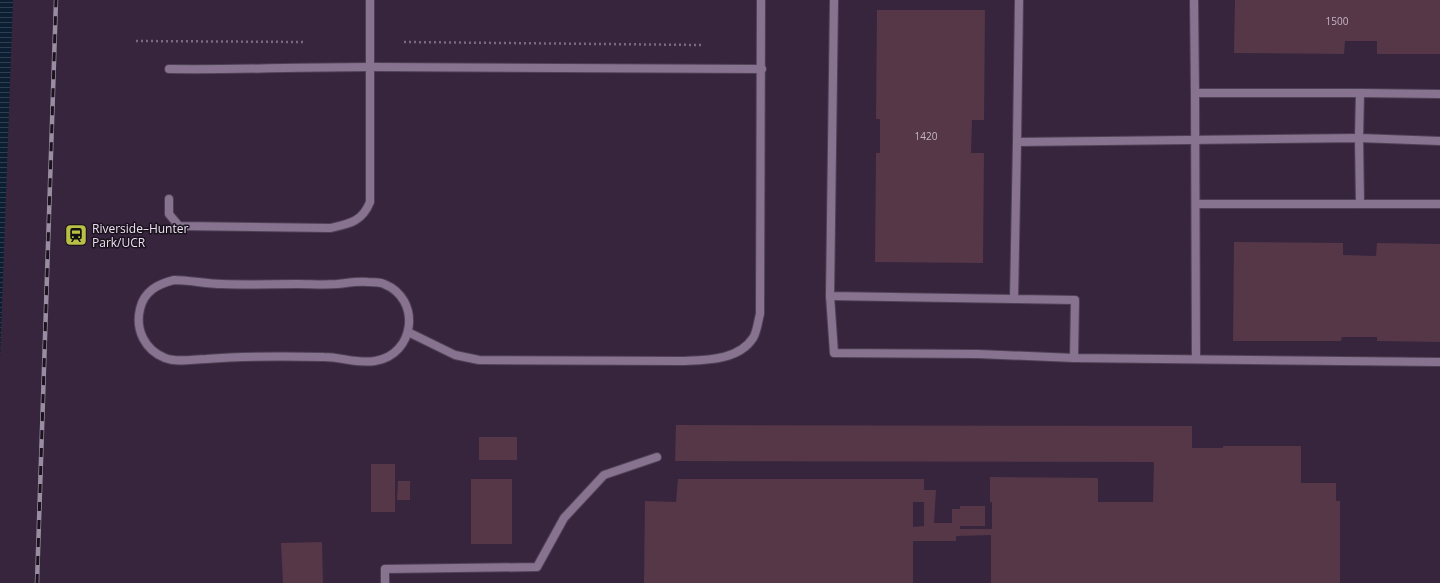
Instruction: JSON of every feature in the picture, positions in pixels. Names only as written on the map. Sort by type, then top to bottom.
[{"type":"lane","points":[[169,199],[169,214],[179,226],[330,228],[352,223],[366,210],[370,202],[370,0]]},
{"type":"lane","points":[[408,332],[455,355],[479,360],[708,360],[730,355],[744,348],[754,338],[760,314],[762,69],[761,0]]},
{"type":"lane","points":[[834,0],[830,296],[834,353],[978,354],[1074,358],[1440,362]]},
{"type":"lane","points":[[1014,299],[1019,0]]},
{"type":"lane","points":[[1194,0],[1196,140],[1196,359]]},
{"type":"lane","points":[[169,69],[230,70],[370,67],[762,69]]},
{"type":"lane","points":[[1195,93],[1440,94]]},
{"type":"lane","points":[[1360,93],[1360,204]]},
{"type":"lane","points":[[1017,142],[1359,138],[1440,141]]},
{"type":"lane","points":[[1196,204],[1440,204]]},
{"type":"lane","points":[[174,280],[194,280],[220,284],[336,284],[362,281],[383,283],[402,297],[407,309],[409,320],[408,332],[403,343],[395,352],[377,361],[360,362],[326,357],[180,360],[166,358],[155,353],[146,344],[140,331],[138,319],[140,308],[145,296],[162,283],[174,280]]},
{"type":"lane","points":[[830,296],[1075,300],[1074,358]]},
{"type":"lane","points":[[386,583],[385,569],[537,567],[564,518],[604,475],[657,457]]},
{"type":"path","points":[[136,41],[304,42]]},
{"type":"path","points":[[404,42],[701,45]]},
{"type":"water","points":[[0,0],[13,0],[0,361]]},
{"type":"building","points":[[1235,0],[1440,0],[1440,54],[1377,54],[1377,41],[1345,41],[1344,54],[1234,53]]},
{"type":"building","points":[[877,10],[985,10],[984,120],[972,120],[971,153],[984,153],[983,263],[875,262],[876,153],[880,153],[880,119],[876,119]]},
{"type":"building","points":[[1234,242],[1343,243],[1343,255],[1376,256],[1377,243],[1440,244],[1440,342],[1377,341],[1377,337],[1342,337],[1341,341],[1233,341]]},
{"type":"building","points":[[676,425],[1192,426],[1192,448],[1223,448],[1223,446],[1301,446],[1301,483],[1336,483],[1336,501],[1340,501],[1340,583],[991,583],[991,535],[956,536],[956,541],[913,541],[913,583],[644,583],[645,501],[676,502],[678,479],[924,479],[924,490],[936,490],[934,523],[952,523],[952,509],[960,509],[960,506],[985,506],[985,526],[960,526],[960,529],[992,529],[990,477],[1098,478],[1098,502],[1153,502],[1154,462],[675,461]],"holes":[[[913,502],[924,502],[924,526],[913,527]]]},
{"type":"building","points":[[479,437],[517,437],[517,460],[479,460]]},
{"type":"building","points":[[371,464],[395,464],[395,512],[371,512]]},
{"type":"building","points":[[471,479],[512,479],[512,544],[471,544]]},
{"type":"building","points":[[398,481],[410,481],[410,500],[397,500]]},
{"type":"building","points":[[322,542],[323,583],[283,583],[281,543]]},
{"type":"railway","points":[[37,583],[56,0]]},
{"type":"place","name":"Riverside–Hunter Park/UCR","points":[[76,235]]}]
